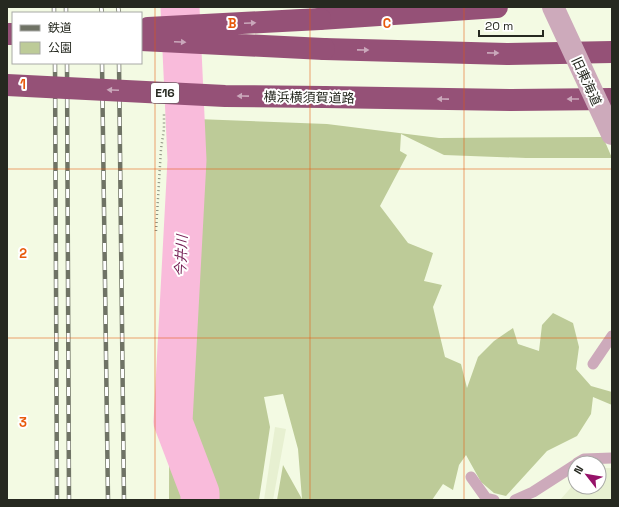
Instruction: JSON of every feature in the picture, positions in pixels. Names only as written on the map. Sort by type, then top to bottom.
[{"type":"highway","points":[[142,28],[320,20],[497,7]]},
{"type":"highway","points":[[142,40],[324,49],[507,54],[612,52]]},
{"type":"highway","name":"横浜横須賀道路","points":[[7,85],[225,96],[511,100],[612,99]]},
{"type":"street","name":"旧東海道","points":[[552,7],[612,134]]},
{"type":"lane","points":[[593,364],[612,336]]},
{"type":"lane","points":[[515,500],[534,492],[567,470]]},
{"type":"lane","points":[[472,477],[488,499]]},
{"type":"path","points":[[156,231],[164,113]]},
{"type":"shaded area","points":[[275,427],[286,429],[273,500],[264,500]]},
{"type":"shaded area","points":[[607,468],[612,468],[612,500],[560,500],[567,492],[567,495],[607,495]]},
{"type":"green space","points":[[170,118],[327,124],[439,138],[603,137],[612,158],[526,158],[444,155],[401,134],[400,151],[407,155],[380,206],[408,243],[433,253],[424,281],[442,285],[433,307],[445,357],[461,364],[467,388],[478,357],[494,341],[513,328],[518,344],[539,351],[542,325],[553,313],[573,323],[579,347],[576,369],[591,386],[612,392],[612,405],[593,397],[591,414],[577,436],[547,451],[506,496],[494,493],[481,482],[466,455],[459,465],[453,490],[443,484],[432,500],[277,500],[283,465],[302,499],[298,449],[283,394],[264,397],[270,427],[259,500],[169,500]]},
{"type":"waterway","name":"今井川","points":[[180,7],[187,160],[173,422],[200,493],[200,500]]},
{"type":"railway","points":[[54,7],[54,12]]},
{"type":"railway","points":[[66,7],[66,12]]},
{"type":"railway","points":[[101,7],[102,12]]},
{"type":"railway","points":[[118,7],[119,12]]},
{"type":"railway","points":[[55,64],[57,500]]},
{"type":"railway","points":[[67,64],[69,500]]},
{"type":"railway","points":[[102,64],[108,500]]},
{"type":"railway","points":[[119,64],[124,500]]}]
